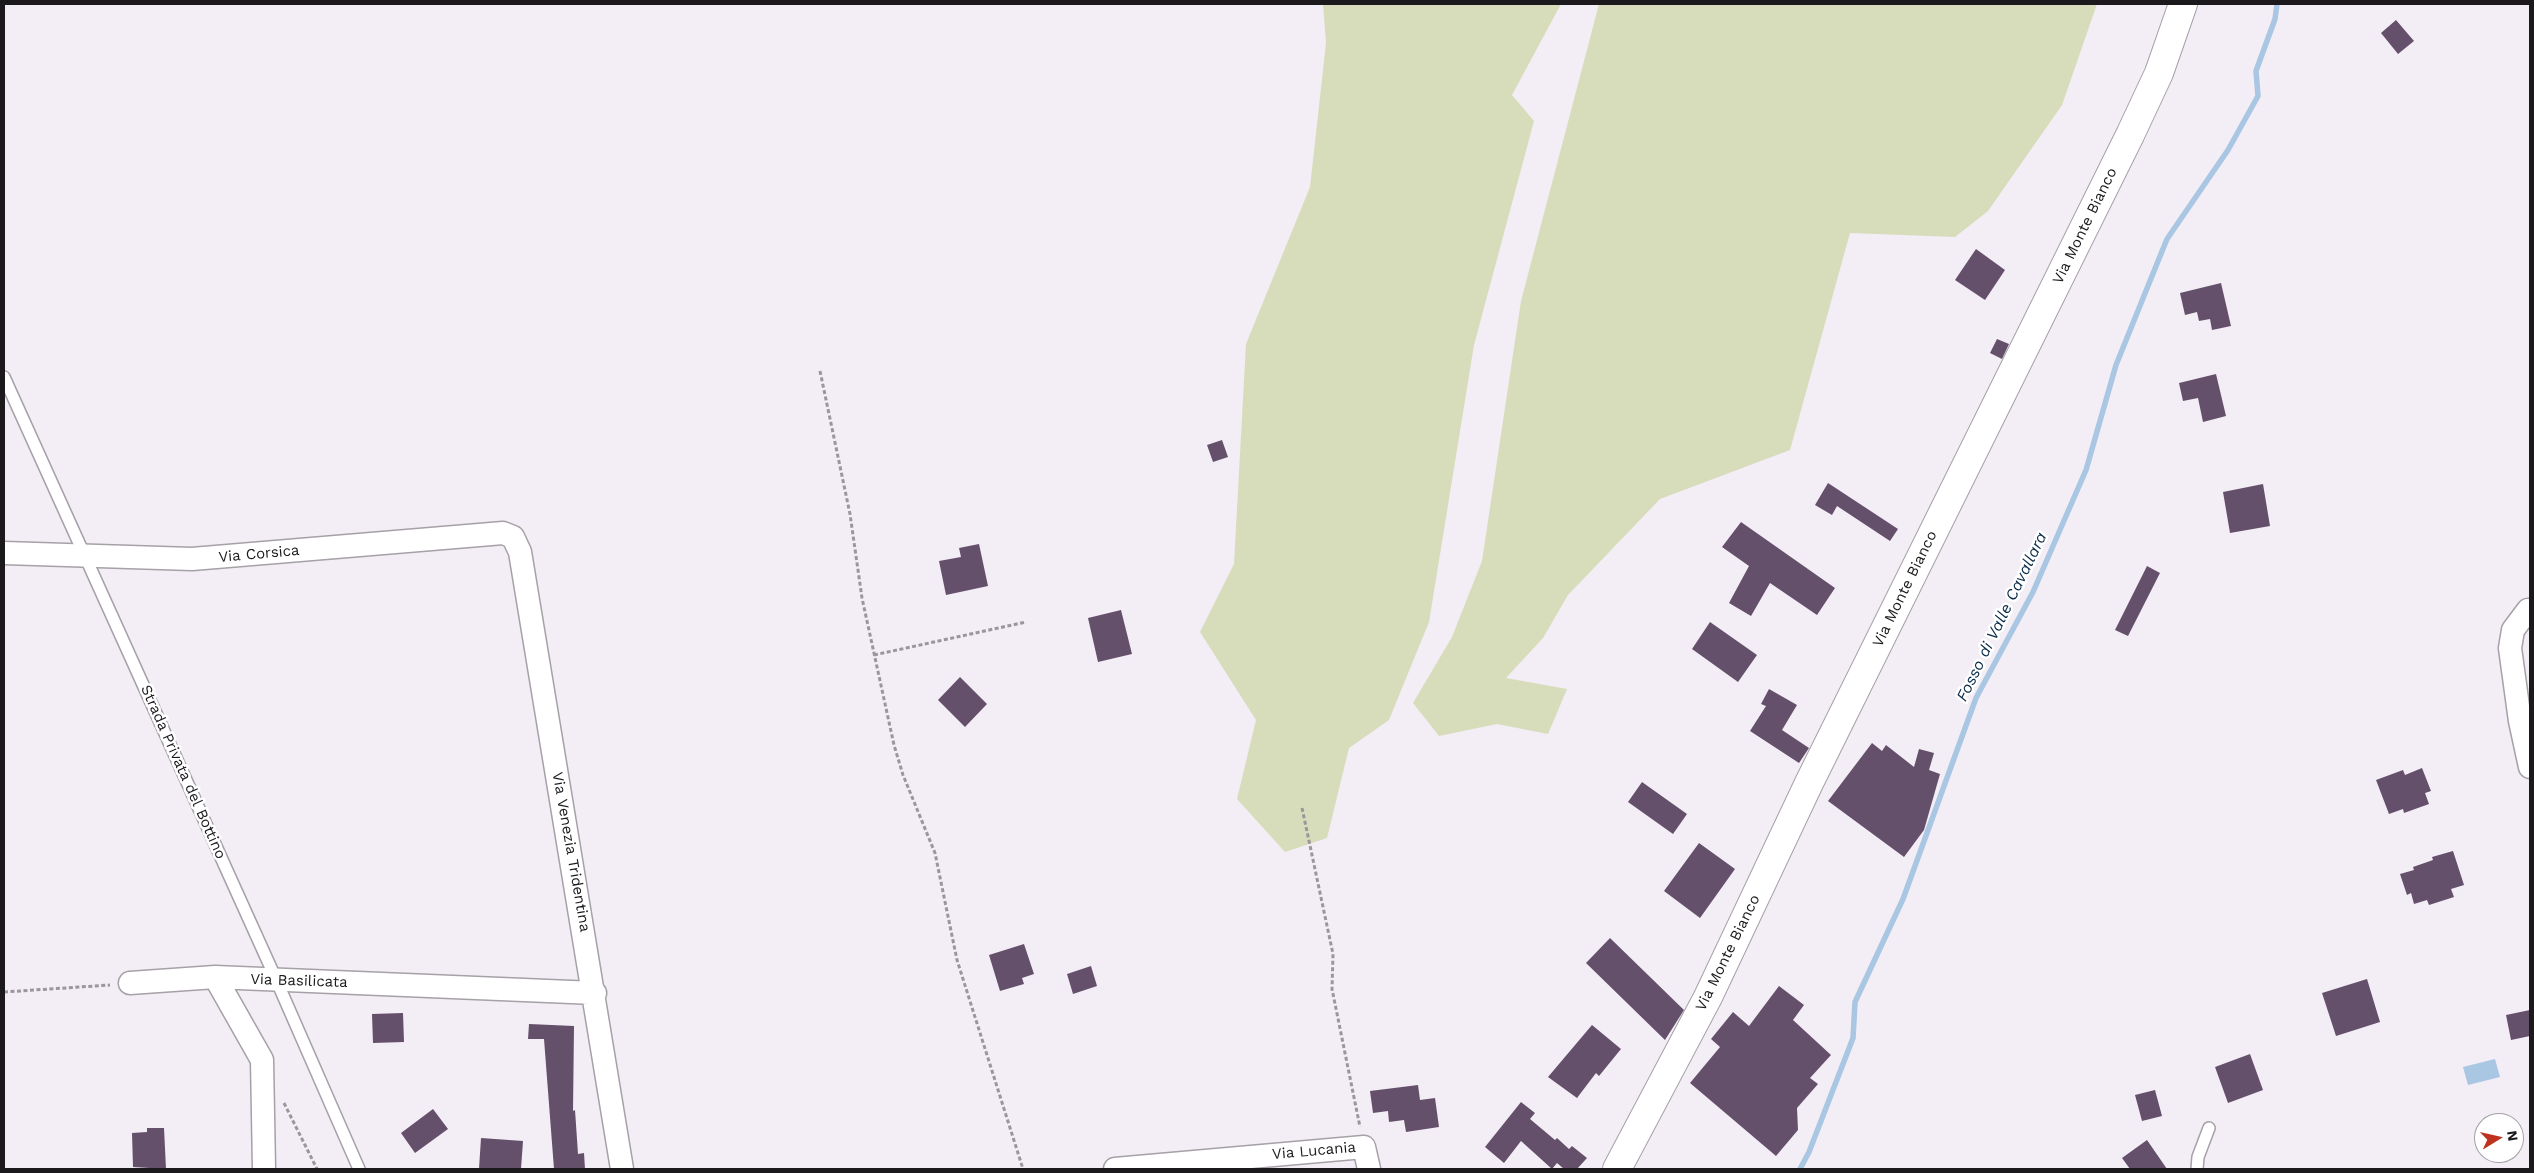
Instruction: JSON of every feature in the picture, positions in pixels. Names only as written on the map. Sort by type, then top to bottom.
[{"type":"main road","name":"Via Monte Bianco","points":[[1617,1169],[1708,996],[1809,783],[2130,135],[2159,73],[2183,4]]},
{"type":"street","name":"Via Corsica","points":[[4,553],[192,559],[503,533],[514,537]]},
{"type":"street","name":"Via Venezia Tridentina","points":[[514,537],[520,552],[595,993],[622,1169]]},
{"type":"street","points":[[2528,610],[2513,630],[2510,648],[2520,721],[2530,767]]},
{"type":"street","name":"Via Basilicata","points":[[130,983],[215,977],[595,993]]},
{"type":"street","points":[[215,977],[262,1060],[264,1169]]},
{"type":"street","points":[[1364,1147],[1370,1169]]},
{"type":"street","name":"Via Lucania","points":[[1115,1169],[1364,1147]]},
{"type":"lane","name":"Strada Privata del Bottino","points":[[4,377],[87,557],[359,1169]]},
{"type":"lane","points":[[2197,1169],[2198,1157],[2209,1128]]},
{"type":"path","points":[[820,371],[850,514],[862,598],[894,745],[903,775],[935,853],[957,960],[1023,1169]]},
{"type":"path","points":[[874,655],[1026,622]]},
{"type":"path","points":[[1302,808],[1333,954],[1332,989],[1364,1147]]},
{"type":"path","points":[[4,992],[130,983]]},
{"type":"path","points":[[279,1094],[317,1169]]},
{"type":"green space","points":[[1323,4],[1561,4],[1512,95],[1534,121],[1474,345],[1429,622],[1389,720],[1349,748],[1327,838],[1285,852],[1237,799],[1256,720],[1200,632],[1234,564],[1246,344],[1310,187],[1326,43]]},
{"type":"green space","points":[[1599,4],[2097,4],[2062,105],[1988,211],[1955,237],[1850,233],[1790,450],[1660,499],[1568,595],[1543,638],[1506,678],[1567,689],[1548,734],[1497,724],[1439,736],[1413,703],[1452,637],[1482,561],[1521,301]]},
{"type":"water","points":[[2495,1059],[2500,1077],[2468,1085],[2463,1067]]},
{"type":"building","points":[[2396,20],[2414,41],[2398,54],[2381,33]]},
{"type":"building","points":[[1976,249],[2005,270],[1985,300],[1955,280]]},
{"type":"building","points":[[2221,283],[2231,326],[2212,330],[2210,319],[2199,321],[2197,312],[2185,315],[2180,293]]},
{"type":"building","points":[[1997,339],[2009,344],[2002,359],[1990,353]]},
{"type":"building","points":[[2216,374],[2226,416],[2203,422],[2198,398],[2183,401],[2179,383]]},
{"type":"building","points":[[1222,440],[1228,457],[1213,462],[1207,445]]},
{"type":"building","points":[[1828,483],[1898,529],[1890,541],[1837,506],[1832,515],[1815,505]]},
{"type":"building","points":[[2263,484],[2270,526],[2230,533],[2223,492]]},
{"type":"building","points":[[1741,522],[1835,588],[1817,615],[1770,583],[1751,616],[1729,603],[1749,566],[1722,547]]},
{"type":"building","points":[[979,544],[988,586],[946,595],[939,561],[961,557],[959,548]]},
{"type":"building","points":[[2147,566],[2160,573],[2128,636],[2115,630]]},
{"type":"building","points":[[1121,610],[1132,654],[1098,662],[1088,618]]},
{"type":"building","points":[[1710,622],[1757,655],[1738,682],[1692,649]]},
{"type":"building","points":[[960,677],[987,704],[965,727],[938,700]]},
{"type":"building","points":[[1769,689],[1797,705],[1782,730],[1809,748],[1799,763],[1750,731],[1766,706],[1761,704]]},
{"type":"building","points":[[1872,743],[1882,751],[1886,745],[1914,767],[1919,749],[1934,753],[1929,770],[1940,774],[1924,830],[1904,857],[1828,801]]},
{"type":"building","points":[[2422,768],[2431,791],[2425,793],[2429,804],[2404,813],[2403,809],[2389,814],[2376,780],[2403,770],[2405,775]]},
{"type":"building","points":[[1642,782],[1687,814],[1673,834],[1628,802]]},
{"type":"building","points":[[1699,843],[1735,869],[1700,918],[1664,891]]},
{"type":"building","points":[[2453,851],[2464,885],[2451,889],[2454,897],[2429,905],[2427,900],[2414,904],[2411,893],[2407,895],[2400,874],[2414,870],[2413,867],[2433,860],[2432,857]]},
{"type":"building","points":[[1610,938],[1684,1010],[1665,1040],[1586,963]]},
{"type":"building","points":[[1024,944],[1034,974],[1022,978],[1024,984],[1000,991],[989,955]]},
{"type":"building","points":[[1091,966],[1097,986],[1073,994],[1067,974]]},
{"type":"building","points":[[2367,979],[2380,1022],[2336,1036],[2322,993]]},
{"type":"building","points":[[1779,986],[1804,1005],[1793,1020],[1831,1055],[1810,1078],[1818,1084],[1797,1108],[1798,1130],[1776,1156],[1690,1083],[1720,1047],[1711,1039],[1733,1012],[1749,1026]]},
{"type":"building","points":[[2530,1010],[2530,1036],[2511,1040],[2506,1015]]},
{"type":"building","points":[[403,1013],[404,1042],[373,1043],[372,1014]]},
{"type":"building","points":[[529,1024],[574,1026],[573,1111],[575,1110],[578,1154],[584,1153],[585,1169],[554,1169],[544,1039],[528,1039]]},
{"type":"building","points":[[1592,1025],[1621,1049],[1599,1076],[1596,1073],[1577,1098],[1548,1077]]},
{"type":"building","points":[[2250,1054],[2263,1090],[2228,1103],[2215,1067]]},
{"type":"building","points":[[1418,1085],[1420,1100],[1435,1098],[1439,1127],[1406,1132],[1404,1120],[1389,1122],[1388,1111],[1373,1113],[1370,1091]]},
{"type":"building","points":[[2155,1090],[2162,1116],[2142,1121],[2135,1095]]},
{"type":"building","points":[[1521,1102],[1535,1113],[1530,1119],[1555,1140],[1557,1138],[1569,1149],[1572,1146],[1587,1158],[1577,1169],[1564,1169],[1557,1163],[1552,1169],[1521,1141],[1504,1163],[1485,1147]]},
{"type":"building","points":[[433,1109],[448,1129],[415,1153],[401,1133]]},
{"type":"building","points":[[147,1128],[164,1128],[166,1169],[133,1167],[132,1133],[147,1132]]},
{"type":"building","points":[[481,1138],[523,1141],[521,1169],[479,1169]]},
{"type":"building","points":[[2147,1140],[2167,1169],[2130,1169],[2122,1158]]},
{"type":"waterway","name":"Fosso di Valle Cavallara","points":[[1800,1169],[1809,1152],[1853,1038],[1855,1002],[1903,899],[1976,698],[2033,592],[2086,470],[2116,365],[2167,239],[2228,150],[2258,96],[2256,71],[2275,19],[2277,4]]}]
